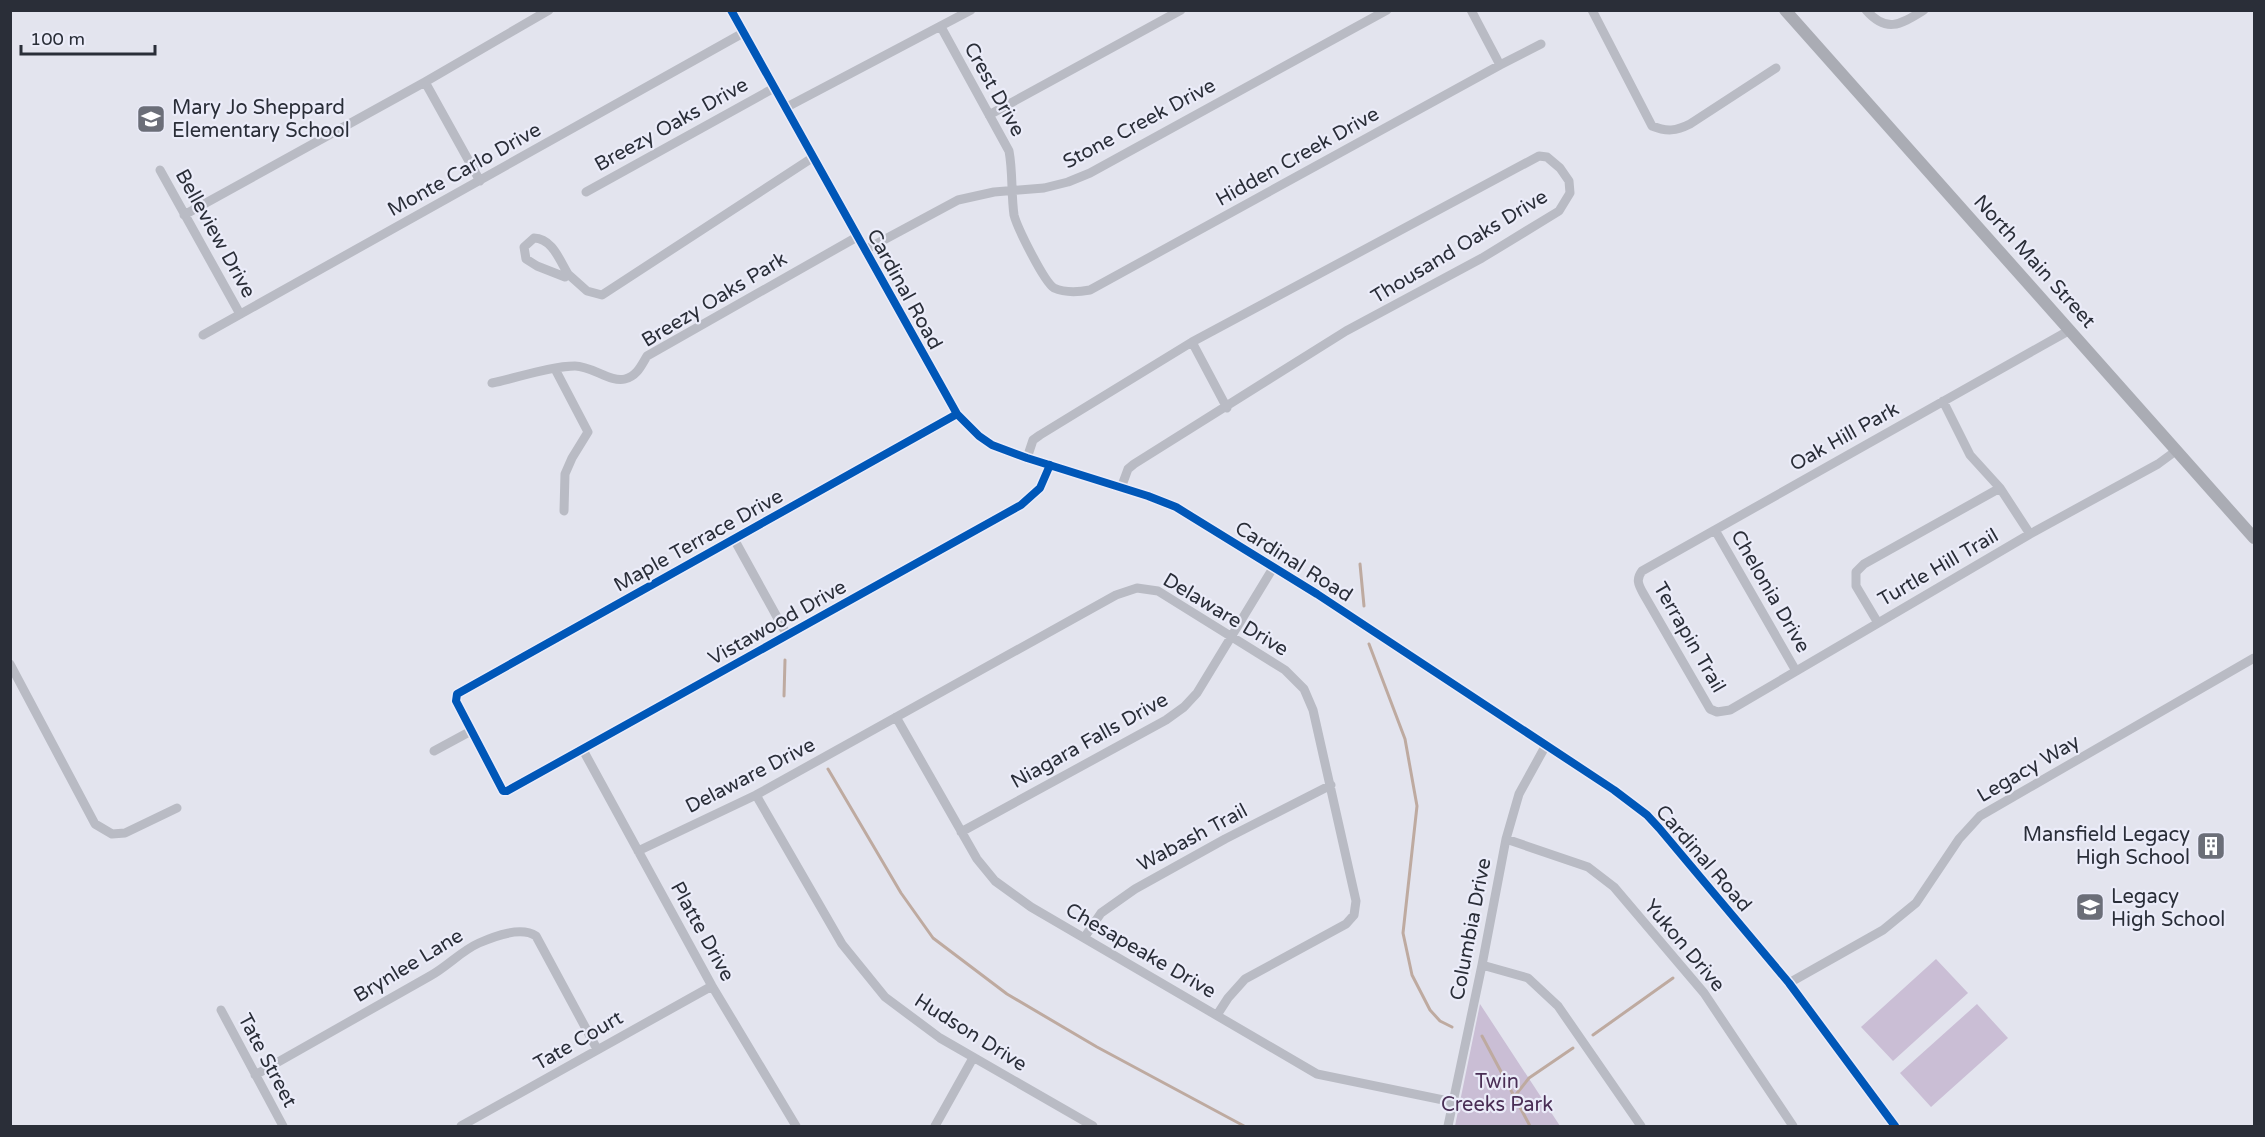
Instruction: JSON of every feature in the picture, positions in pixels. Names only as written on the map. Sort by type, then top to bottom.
[{"type":"main road","name":"North Main Street","points":[[1785,10],[2254,538]]},
{"type":"street","points":[[184,215],[425,82],[549,10]]},
{"type":"street","name":"Cardinal Road","points":[[730,10],[957,414],[979,436],[992,445],[1027,458],[1176,507],[1317,594],[1614,790],[1647,815],[1789,983],[1895,1126]]},
{"type":"street","points":[[785,108],[971,10]]},
{"type":"street","points":[[989,115],[1181,10]]},
{"type":"street","name":"Stone Creek Drive","points":[[865,249],[958,200],[976,194],[1044,188],[1090,173],[1387,10]]},
{"type":"street","points":[[1471,10],[1500,65]]},
{"type":"street","points":[[1592,10],[1652,126],[1664,130],[1676,131],[1690,124],[1776,68]]},
{"type":"street","points":[[1866,10],[1875,21],[1888,26],[1924,10]]},
{"type":"street","name":"Crest Drive","points":[[941,27],[1009,150],[1014,214],[1022,237],[1050,285],[1068,292]]},
{"type":"street","name":"Monte Carlo Drive","points":[[203,335],[743,33]]},
{"type":"street","name":"Hidden Creek Drive","points":[[1068,292],[1090,290],[1541,44]]},
{"type":"street","points":[[425,82],[480,181]]},
{"type":"street","name":"Breezy Oaks Drive","points":[[586,192],[774,88]]},
{"type":"street","name":"Thousand Oaks Drive","points":[[1027,458],[1033,440],[1040,435],[1192,342],[1539,156],[1546,157],[1560,168],[1569,181],[1570,193],[1559,211],[1482,258],[1346,332],[1128,469],[1121,488]]},
{"type":"street","points":[[568,274],[565,277],[531,263],[526,259],[523,251],[527,242],[534,238],[545,240],[568,274],[587,291],[602,295],[812,158]]},
{"type":"street","name":"Belleview Drive","points":[[160,170],[240,314]]},
{"type":"street","name":"Breezy Oaks Park","points":[[492,383],[555,369],[584,366],[612,378],[627,379],[639,371],[646,356],[857,237]]},
{"type":"street","name":"Oak Hill Park","points":[[1638,576],[1642,571],[2070,330]]},
{"type":"street","points":[[1192,342],[1227,408]]},
{"type":"street","points":[[555,369],[588,432],[565,474],[564,511]]},
{"type":"street","points":[[1943,401],[1970,455],[2000,488],[2030,534]]},
{"type":"street","name":"Maple Terrace Drive","points":[[471,731],[456,701],[456,696],[957,414]]},
{"type":"street","name":"Turtle Hill Trail","points":[[1717,712],[1730,710],[2030,534],[2158,464],[2177,450]]},
{"type":"street","name":"Vistawood Drive","points":[[471,731],[504,792],[1021,505],[1040,488],[1050,465]]},
{"type":"street","points":[[1878,623],[1856,586],[1856,572],[1864,564],[2000,488]]},
{"type":"street","name":"Chelonia Drive","points":[[1715,530],[1796,671]]},
{"type":"street","points":[[734,539],[787,635]]},
{"type":"street","name":"Niagara Falls Drive","points":[[961,832],[1166,720],[1184,707],[1197,693],[1274,568]]},
{"type":"street","name":"Terrapin Trail","points":[[1638,576],[1638,584],[1700,694],[1710,709],[1717,712]]},
{"type":"street","name":"Delaware Drive","points":[[638,850],[756,795],[1106,600],[1126,591],[1148,588],[1158,591],[1231,635],[1285,670],[1304,689],[1313,710],[1356,901],[1354,915],[1346,924],[1245,979],[1227,998],[1217,1015]]},
{"type":"street","name":"Legacy Way","points":[[1789,983],[1883,930],[1916,903],[1959,839],[1980,816],[2254,658]]},
{"type":"street","points":[[10,664],[95,824],[112,834],[125,833],[177,808]]},
{"type":"street","name":"Chesapeake Drive","points":[[896,717],[977,859],[995,881],[1031,907],[1317,1074],[1453,1102]]},
{"type":"street","points":[[434,751],[471,731]]},
{"type":"street","name":"Columbia Drive","points":[[1448,1126],[1506,839],[1520,795],[1546,745]]},
{"type":"street","name":"Platte Drive","points":[[583,750],[712,986],[796,1126]]},
{"type":"street","name":"Wabash Trail","points":[[1084,938],[1101,913],[1135,889],[1331,785]]},
{"type":"street","name":"Hudson Drive","points":[[756,795],[842,944],[885,997],[912,1018],[973,1058],[1077,1122],[1093,1126]]},
{"type":"street","name":"Yukon Drive","points":[[1506,839],[1588,867],[1614,887],[1704,993],[1793,1126]]},
{"type":"street","name":"Brynlee Lane","points":[[255,1075],[434,974],[467,949],[482,942],[521,931],[536,936],[597,1048]]},
{"type":"street","points":[[1482,965],[1528,978],[1558,1006],[1641,1126]]},
{"type":"street","name":"Tate Court","points":[[461,1126],[597,1048],[712,986]]},
{"type":"street","name":"Tate Street","points":[[221,1010],[283,1126]]},
{"type":"street","points":[[935,1126],[973,1058]]},
{"type":"green space","points":[[1936,959],[1968,993],[1893,1061],[1861,1027]]},
{"type":"green space","name":"Twin Creeks Park","points":[[1480,1004],[1560,1126],[1455,1126]]},
{"type":"green space","points":[[1977,1004],[2008,1038],[1931,1107],[1900,1073]]},
{"type":"waterway","points":[[1360,564],[1364,606]]},
{"type":"waterway","points":[[1369,644],[1405,739],[1417,806],[1403,933],[1412,975],[1430,1010],[1440,1021],[1452,1027]]},
{"type":"waterway","points":[[784,696],[785,660]]},
{"type":"waterway","points":[[828,769],[901,893],[933,938],[1007,994],[1097,1047],[1244,1126]]},
{"type":"waterway","points":[[1593,1035],[1673,978]]},
{"type":"waterway","points":[[1482,1036],[1530,1126]]},
{"type":"waterway","points":[[1514,1097],[1529,1078],[1573,1048]]},
{"type":"cycle path","points":[[731,10],[957,414],[979,436],[992,445],[1027,458],[1176,507],[1317,594],[1614,790],[1647,815],[1659,828],[1789,983],[1895,1126]]},
{"type":"cycle path","points":[[957,414],[457,694],[456,701],[503,791],[507,791],[1021,505],[1040,488],[1050,465]]},
{"type":"place","name":"Mary Jo Sheppard Elementary School","points":[[151,119]]},
{"type":"place","name":"Mansfield Legacy High School","points":[[2211,846]]},
{"type":"place","name":"Legacy High School","points":[[2090,907]]}]
